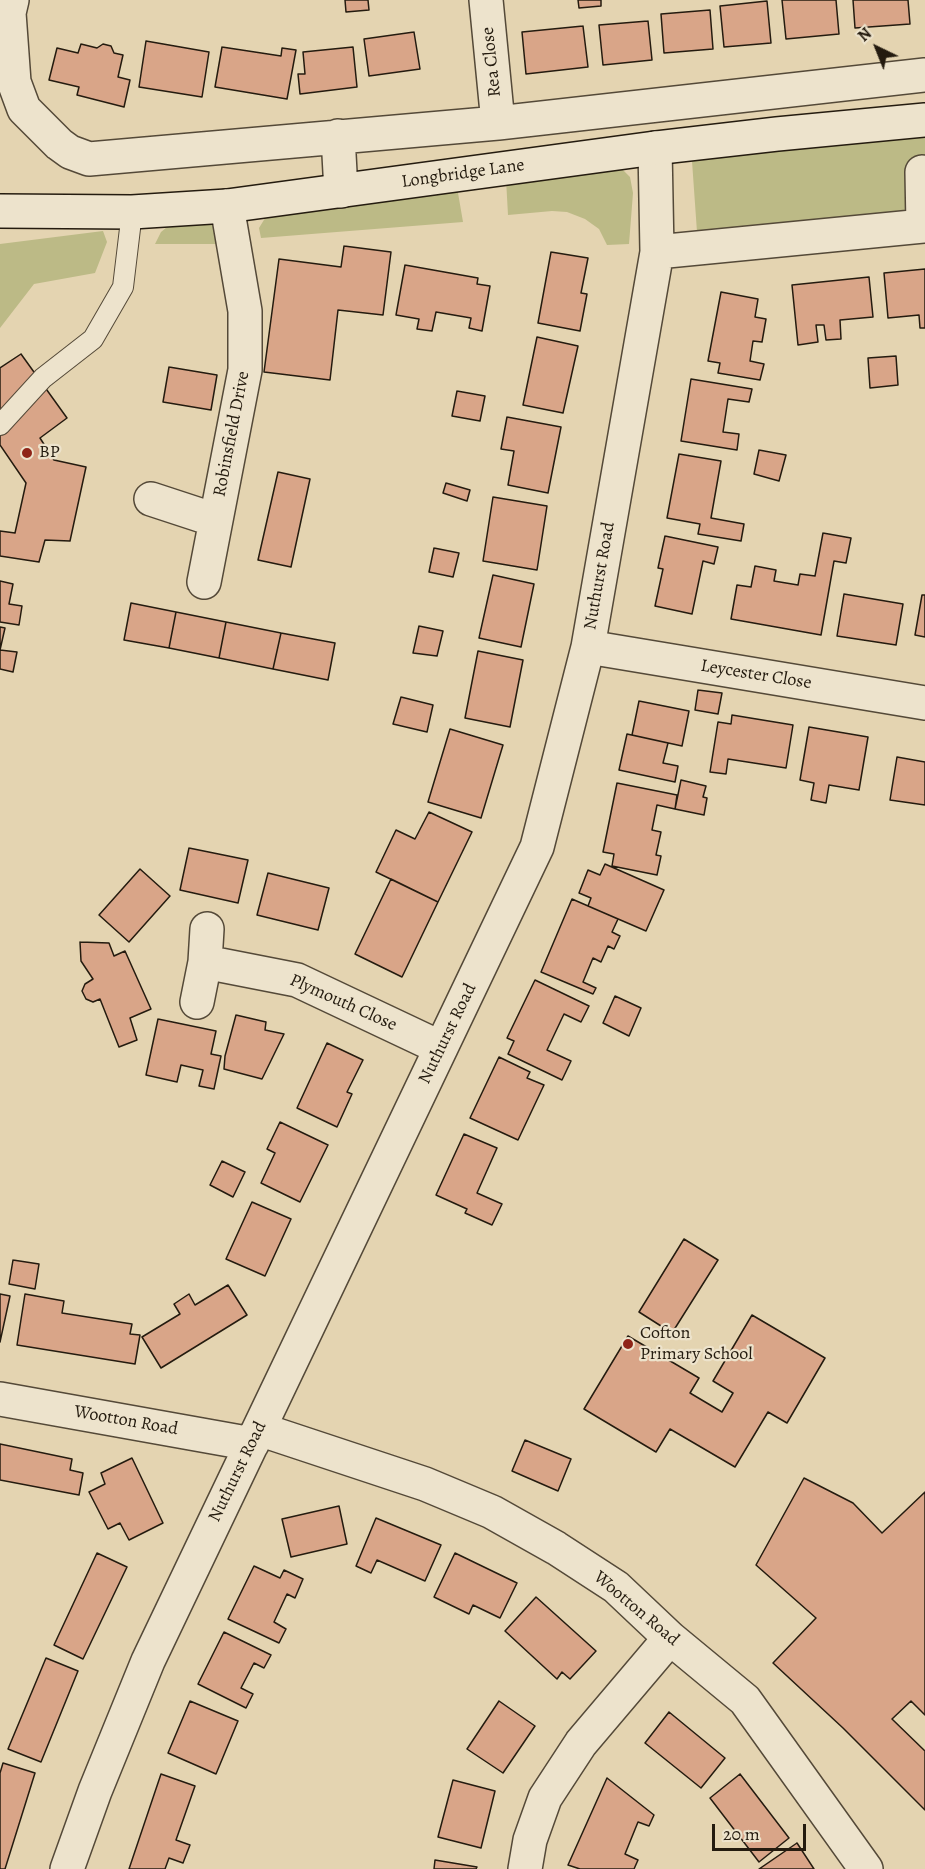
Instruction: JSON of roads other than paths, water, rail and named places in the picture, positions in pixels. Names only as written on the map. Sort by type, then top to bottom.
[{"type":"street","points":[[12,0],[9,13],[14,82],[24,109],[59,144],[70,152],[89,159],[498,123],[925,75]]},
{"type":"street","name":"Rea Close","points":[[486,0],[498,123]]},
{"type":"street","name":"Longbridge Lane","points":[[0,211],[132,212],[227,206],[655,148],[925,120]]},
{"type":"street","points":[[338,136],[340,191]]},
{"type":"street","name":"Nuthurst Road","points":[[67,1869],[95,1791],[148,1661],[537,847],[588,648],[657,252],[655,148]]},
{"type":"street","points":[[657,252],[923,226],[922,172]]},
{"type":"street","name":"Robinsfield Drive","points":[[204,582],[245,370],[245,311],[227,206]]},
{"type":"street","name":"Robinsfield Drive","points":[[151,499],[215,520]]},
{"type":"street","name":"Leycester Close","points":[[588,648],[925,703]]},
{"type":"street","points":[[197,1002],[205,962],[207,929]]},
{"type":"street","name":"Plymouth Close","points":[[205,962],[297,980],[441,1048]]},
{"type":"street","name":"Wootton Road","points":[[0,1398],[255,1436],[424,1484],[492,1512],[555,1548],[616,1587],[670,1638],[745,1700],[866,1869]]},
{"type":"street","points":[[525,1869],[530,1840],[545,1798],[581,1743],[670,1638]]},
{"type":"lane","points":[[0,425],[43,378],[93,339],[123,287],[132,212]]},
{"type":"place","name":"BP","points":[[27,453]]},
{"type":"place","name":"Cofton Primary School","points":[[628,1344]]}]
